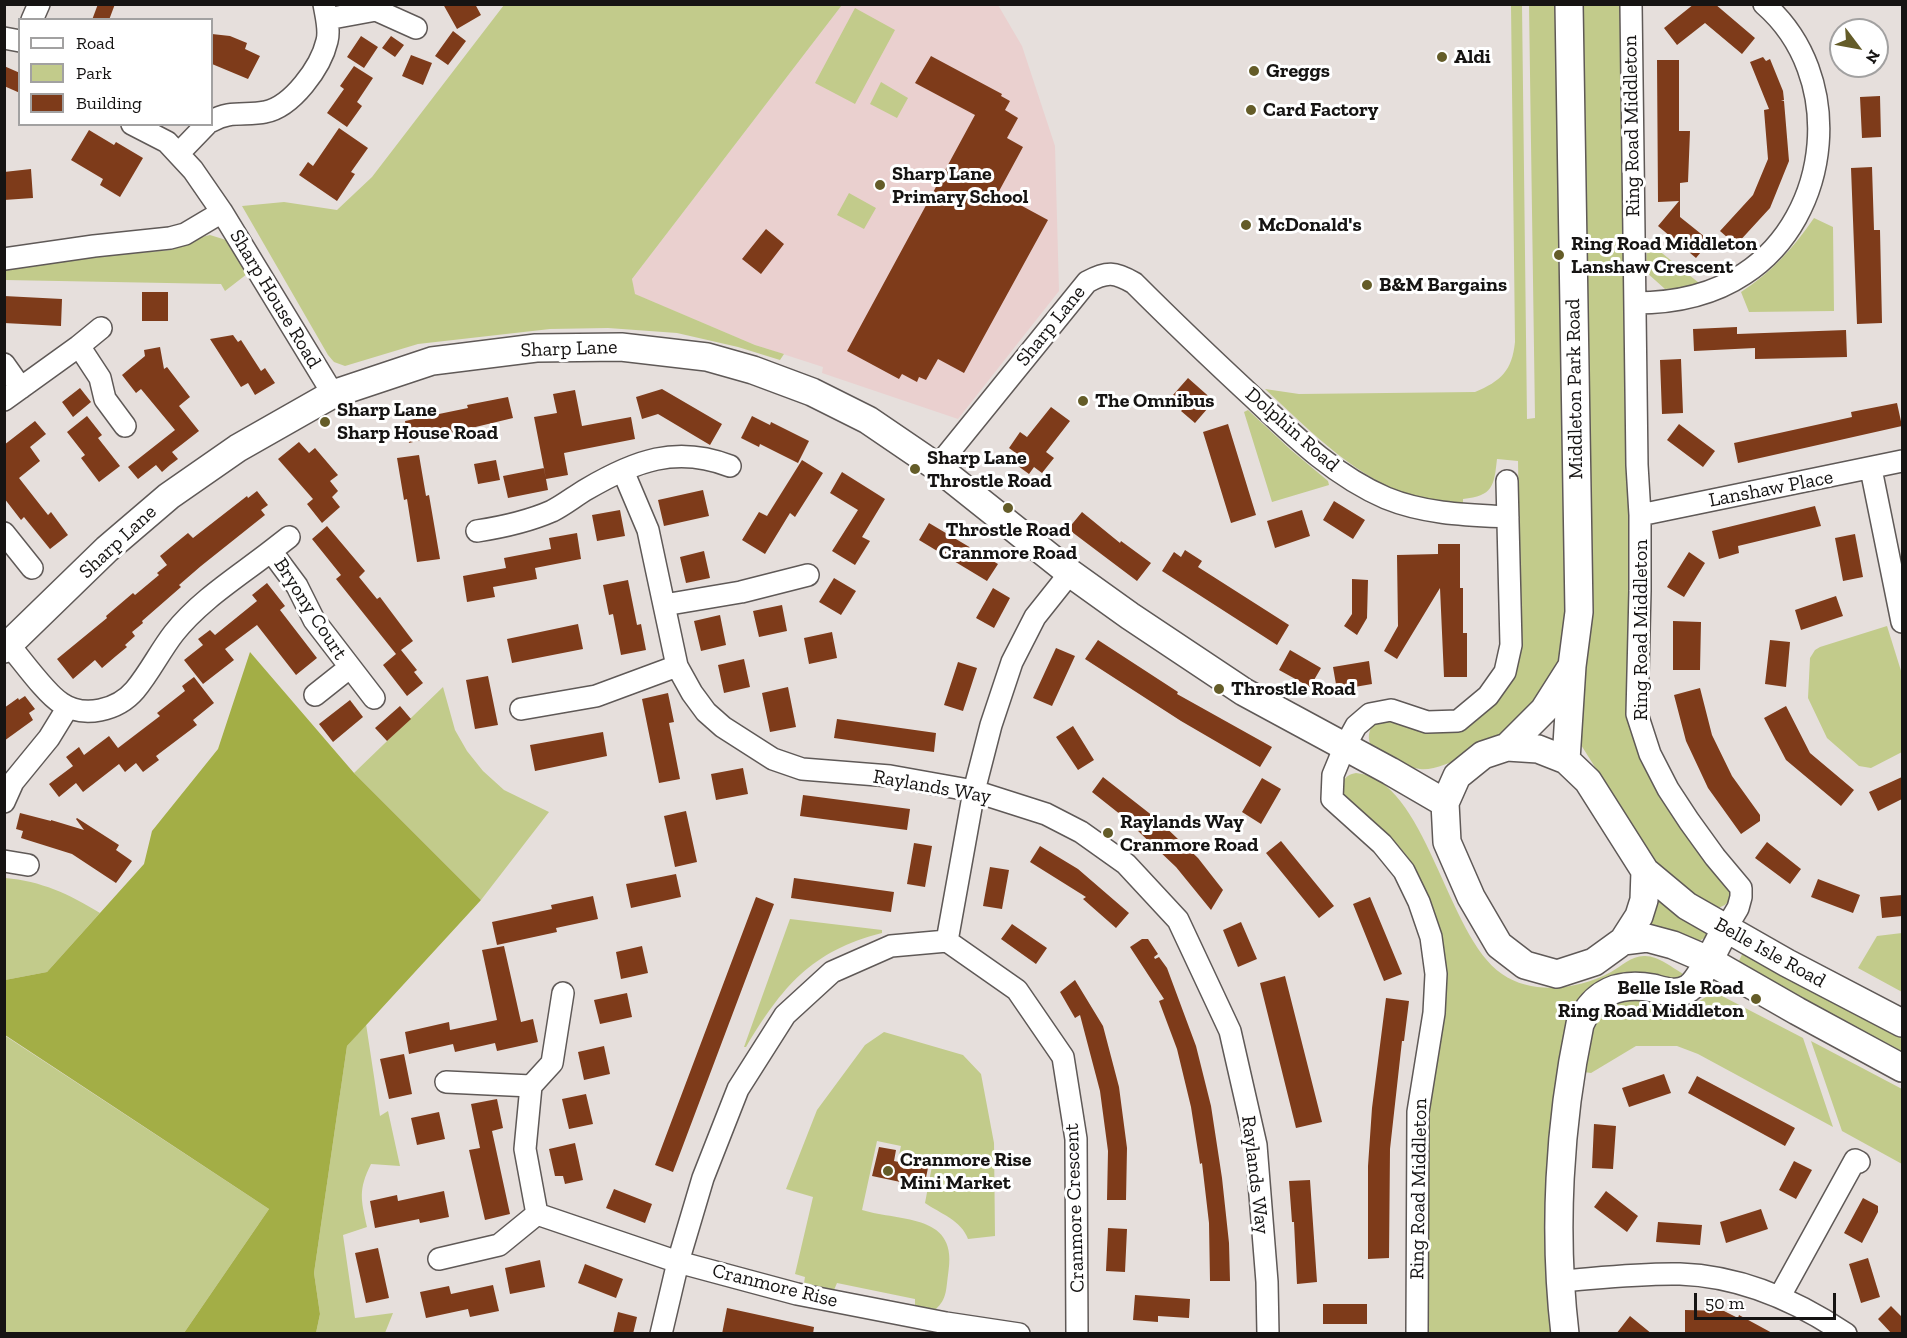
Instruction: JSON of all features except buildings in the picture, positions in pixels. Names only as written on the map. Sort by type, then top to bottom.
[{"type":"street","points":[[33,18],[39,4]]},
{"type":"street","name":"Middleton Park Road","points":[[1566,760],[1572,666],[1579,612],[1569,4]]},
{"type":"street","name":"Ring Road Middleton","points":[[1565,1334],[1559,1214],[1564,1134],[1580,1024],[1586,1010],[1596,999],[1607,992],[1637,986],[1677,992],[1687,990],[1708,960],[1742,897],[1741,888],[1708,848],[1668,789],[1650,754],[1637,714],[1640,515],[1631,4]]},
{"type":"street","points":[[1635,303],[1664,303],[1691,297],[1717,289],[1732,281],[1763,259],[1797,216],[1810,186],[1816,165],[1819,137],[1819,110],[1813,83],[1803,57],[1789,33],[1764,4]]},
{"type":"street","points":[[213,121],[230,113],[267,112],[283,105],[294,95],[308,79],[321,57],[327,40],[325,12],[376,10],[416,28]]},
{"type":"street","points":[[136,126],[167,142],[179,153],[222,212]]},
{"type":"street","points":[[179,153],[205,126]]},
{"type":"street","name":"Sharp House Road","points":[[4,259],[170,238],[186,234],[222,212],[333,394]]},
{"type":"street","name":"Sharp Lane","points":[[7,647],[107,549],[168,496],[238,448],[333,394],[432,361],[536,348],[621,347],[707,357],[753,370],[812,392],[868,420],[937,467],[1087,282],[1100,274],[1112,274]]},
{"type":"street","name":"Dolphin Road","points":[[1112,274],[1122,276],[1134,283],[1312,452],[1352,481],[1387,498],[1416,508],[1459,515],[1508,517]]},
{"type":"street","points":[[4,364],[13,394],[101,328]]},
{"type":"street","points":[[78,346],[100,378],[105,399],[125,426]]},
{"type":"street","points":[[477,531],[524,523],[646,460],[677,455],[714,460],[730,466]]},
{"type":"street","name":"Lanshaw Place","points":[[1640,515],[1902,461]]},
{"type":"street","points":[[937,467],[1070,573],[1244,692],[1445,803]]},
{"type":"street","points":[[1871,469],[1902,622]]},
{"type":"street","name":"Raylands Way","points":[[623,471],[648,530],[677,666],[706,712],[723,727],[773,759],[802,769],[890,776],[974,791],[1046,814],[1081,832],[1126,864],[1178,920],[1230,1031],[1256,1145],[1267,1282],[1268,1334]]},
{"type":"street","points":[[1507,482],[1508,517]]},
{"type":"street","name":"Ring Road Middleton","points":[[1417,1334],[1418,1112],[1434,1013],[1436,974],[1431,937],[1419,902],[1404,871],[1382,844],[1332,799],[1333,775],[1356,726],[1371,714],[1391,710],[1427,722],[1458,721],[1488,696],[1505,672],[1511,645],[1508,517]]},
{"type":"street","points":[[4,533],[32,568]]},
{"type":"street","name":"Bryony Court","points":[[68,707],[103,710],[120,703],[135,690],[175,632],[201,605],[289,537]]},
{"type":"street","name":"Bryony Court","points":[[272,550],[297,586],[314,620],[374,698]]},
{"type":"street","points":[[661,1334],[678,1262],[704,1178],[738,1089],[785,1015],[832,972],[891,946],[946,941],[974,791],[991,725],[1012,662],[1035,617],[1070,573]]},
{"type":"street","points":[[664,605],[741,592],[808,575]]},
{"type":"street","points":[[4,802],[13,782],[49,738],[68,707],[60,703],[7,647]]},
{"type":"street","points":[[521,709],[596,696],[677,666]]},
{"type":"street","name":"Middleton Park Road","points":[[1508,747],[1544,710],[1572,666]]},
{"type":"street","name":"Bryony Court","points":[[315,695],[349,668]]},
{"type":"street","name":"Middleton Park Road","points":[[1508,747],[1538,749],[1566,760],[1588,781],[1645,871],[1644,900],[1640,916],[1623,941],[1594,962],[1557,974],[1525,965],[1499,945],[1471,897],[1447,842],[1445,803],[1457,776],[1483,755],[1508,747]]},
{"type":"street","points":[[4,861],[28,865]]},
{"type":"street","name":"Belle Isle Road","points":[[1645,871],[1687,906],[1814,978],[1902,1023]]},
{"type":"street","name":"Belle Isle Road","points":[[1623,941],[1647,939],[1673,945],[1708,960],[1902,1068]]},
{"type":"street","name":"Cranmore Crescent","points":[[946,941],[1017,990],[1063,1057],[1076,1139],[1077,1334]]},
{"type":"street","points":[[439,1259],[499,1245],[537,1214],[525,1149],[531,1086],[552,1063],[563,993]]},
{"type":"street","points":[[446,1082],[531,1086]]},
{"type":"street","points":[[1780,1296],[1855,1160],[1859,1162]]},
{"type":"street","name":"Cranmore Rise","points":[[537,1214],[678,1262],[797,1294],[946,1323],[1019,1334]]},
{"type":"street","points":[[1561,1281],[1632,1275],[1682,1274],[1727,1281],[1780,1296],[1819,1316],[1845,1334]]},
{"type":"shaded area","name":"Sharp Lane Primary School","points":[[842,5],[998,5],[1022,46],[1055,146],[1059,291],[958,419],[822,373],[823,367],[755,345],[634,294],[632,279]]},
{"type":"green space","points":[[504,5],[842,5],[632,279],[635,294],[755,345],[784,354],[780,360],[738,347],[677,333],[608,328],[550,329],[418,344],[345,366],[334,362],[328,355],[242,206],[284,202],[337,210],[372,177]]},
{"type":"green space","points":[[1511,5],[1522,5],[1527,419],[1535,418],[1529,5],[1556,5],[1566,631],[1561,657],[1551,683],[1515,724],[1480,748],[1454,761],[1430,769],[1420,769],[1388,757],[1371,746],[1370,731],[1379,720],[1455,726],[1521,635],[1518,461],[1497,459],[1495,476],[1490,488],[1481,495],[1463,499],[1463,505],[1422,499],[1377,481],[1337,454],[1265,389],[1299,394],[1475,392],[1492,384],[1508,368],[1515,342]]},
{"type":"green space","points":[[1580,5],[1622,5],[1632,565],[1629,706],[1730,885],[1729,900],[1718,908],[1690,893],[1673,880],[1651,856],[1576,737]]},
{"type":"green space","points":[[855,8],[895,30],[855,104],[815,83]]},
{"type":"green space","points":[[881,82],[908,98],[897,118],[870,104]]},
{"type":"green space","points":[[849,193],[876,208],[864,229],[837,215]]},
{"type":"green space","points":[[1814,218],[1833,227],[1834,311],[1749,312],[1741,292],[1781,259]]},
{"type":"green space","points":[[210,235],[226,240],[247,274],[225,291],[221,284],[5,280],[5,270],[84,258],[171,250],[194,239]]},
{"type":"green space","points":[[1647,241],[1699,283],[1665,289],[1646,272]]},
{"type":"green space","points":[[1248,410],[1328,481],[1329,485],[1272,502],[1244,412]]},
{"type":"green space","points":[[1887,626],[1902,674],[1902,752],[1871,768],[1859,766],[1827,738],[1808,698],[1810,658],[1820,647]]},
{"type":"green space","points":[[250,652],[354,773],[481,900],[347,1046],[314,1273],[320,1314],[316,1333],[184,1333],[269,1209],[5,1035],[5,980],[47,972],[144,864],[152,831],[218,749]]},
{"type":"green space","points":[[443,687],[455,730],[467,751],[483,771],[504,790],[549,812],[481,900],[354,773]]},
{"type":"green space","points":[[1356,773],[1380,782],[1400,801],[1418,829],[1465,927],[1483,955],[1502,974],[1528,985],[1556,988],[1585,983],[1611,972],[1631,959],[1649,956],[1685,975],[1681,980],[1590,992],[1556,1333],[1428,1333],[1425,1291],[1432,910],[1417,873],[1404,853],[1379,827],[1343,796],[1344,781],[1348,776]]},
{"type":"green space","points":[[5,878],[31,882],[54,890],[100,913],[47,972],[5,980]]},
{"type":"green space","points":[[1655,894],[1708,931],[1706,937],[1699,941],[1667,930],[1645,929]]},
{"type":"green space","points":[[790,919],[882,930],[882,933],[836,950],[801,974],[772,1006],[744,1047]]},
{"type":"green space","points":[[1902,933],[1902,992],[1858,968],[1877,936]]},
{"type":"green space","points":[[1746,946],[1902,1031],[1902,1053],[1737,965]]},
{"type":"green space","points":[[1714,994],[1803,1038],[1833,1127],[1698,1054],[1677,1046],[1636,1046],[1591,1073],[1584,1072],[1593,1029],[1598,1017],[1605,1009],[1616,1003],[1630,1000],[1685,1008]]},
{"type":"green space","points":[[366,1024],[380,1116],[388,1111],[400,1166],[371,1164],[362,1188],[367,1227],[343,1235],[355,1318],[393,1313],[385,1333],[316,1333],[320,1314],[314,1273],[347,1046]]},
{"type":"green space","points":[[884,1032],[963,1055],[981,1074],[994,1143],[995,1236],[968,1239],[956,1222],[925,1203],[932,1166],[898,1159],[901,1146],[877,1141],[862,1210],[924,1224],[937,1230],[945,1240],[949,1255],[947,1285],[944,1298],[936,1309],[915,1306],[915,1299],[837,1283],[834,1290],[804,1283],[805,1277],[795,1274],[813,1197],[786,1189],[817,1110],[865,1045]]},
{"type":"green space","points":[[4,1035],[269,1209],[184,1333],[5,1333]]},
{"type":"green space","points":[[1811,1041],[1902,1089],[1902,1164],[1842,1131]]},
{"type":"place","name":"Aldi","points":[[1442,57]]},
{"type":"place","name":"Greggs","points":[[1254,71]]},
{"type":"place","name":"Card Factory","points":[[1251,110]]},
{"type":"place","name":"Sharp Lane Primary School","points":[[880,185]]},
{"type":"place","name":"McDonald's","points":[[1246,225]]},
{"type":"place","name":"Ring Road Middleton Lanshaw Crescent","points":[[1559,255]]},
{"type":"place","name":"B&M Bargains","points":[[1367,285]]},
{"type":"place","name":"The Omnibus","points":[[1083,401]]},
{"type":"place","name":"Sharp Lane Sharp House Road","points":[[325,422]]},
{"type":"place","name":"Sharp Lane Throstle Road","points":[[915,469]]},
{"type":"place","name":"Throstle Road Cranmore Road","points":[[1008,508]]},
{"type":"place","name":"Throstle Road","points":[[1219,689]]},
{"type":"place","name":"Raylands Way Cranmore Road","points":[[1108,833]]},
{"type":"place","name":"Belle Isle Road Ring Road Middleton","points":[[1756,999]]},
{"type":"place","name":"Cranmore Rise Mini Market","points":[[888,1171]]}]
